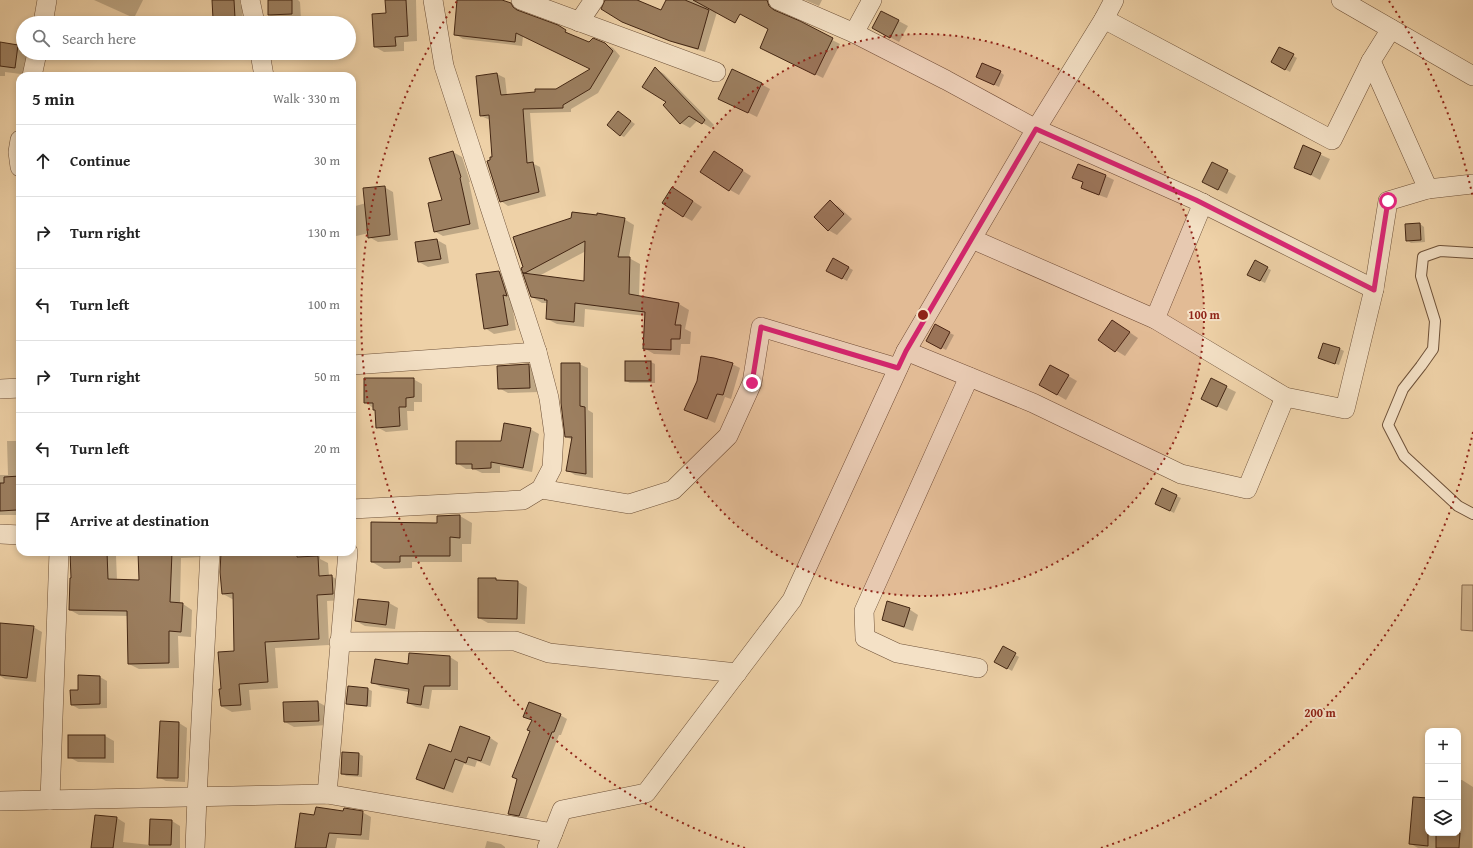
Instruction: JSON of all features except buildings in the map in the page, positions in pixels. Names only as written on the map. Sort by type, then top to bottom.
[{"type":"street","points":[[44,16],[47,0]]},
{"type":"street","points":[[250,0],[253,16]]},
{"type":"street","points":[[356,509],[523,500],[541,489],[552,468],[554,434],[549,398],[537,352],[444,66],[433,0]]},
{"type":"street","points":[[521,0],[716,72]]},
{"type":"street","points":[[579,22],[594,0]]},
{"type":"street","points":[[778,0],[854,33],[946,80],[1036,129],[1203,203],[1374,290]]},
{"type":"street","points":[[854,33],[872,0]]},
{"type":"street","points":[[0,801],[327,794],[550,841],[562,810],[646,793],[792,600],[906,351],[1036,129],[1104,19],[1114,0]]},
{"type":"street","points":[[1342,0],[1473,76]]},
{"type":"street","points":[[1104,19],[1332,140],[1371,61],[1391,29]]},
{"type":"street","points":[[33,72],[35,60]]},
{"type":"street","points":[[261,60],[263,72]]},
{"type":"street","points":[[1371,61],[1428,189]]},
{"type":"street","points":[[972,239],[1155,319],[1285,397],[1345,408],[1374,290],[1388,201],[1428,189],[1473,184]]},
{"type":"street","points":[[1155,319],[1203,203]]},
{"type":"street","points":[[541,489],[628,504],[673,490],[728,436],[752,383],[761,327],[898,368]]},
{"type":"street","points":[[906,351],[1033,403],[1181,474],[1247,489],[1285,397]]},
{"type":"street","points":[[356,365],[537,352]]},
{"type":"street","points":[[968,377],[864,611],[865,638],[897,653],[978,668]]},
{"type":"street","points":[[0,389],[16,388]]},
{"type":"street","points":[[0,534],[16,535]]},
{"type":"street","points":[[50,800],[59,556]]},
{"type":"street","points":[[195,848],[210,556]]},
{"type":"street","points":[[327,794],[348,556]]},
{"type":"street","points":[[340,642],[515,641],[548,653],[737,673]]},
{"type":"lane","points":[[1473,253],[1440,251],[1423,257],[1421,276],[1435,321],[1433,349],[1422,366],[1403,389],[1388,425],[1404,456],[1458,506],[1473,514]]},
{"type":"shaded area","points":[[1462,585],[1473,585],[1473,631],[1461,630]]},
{"type":"route","points":[[752,383],[761,327],[898,368],[906,351],[1036,129],[1196,200],[1374,290],[1388,201]]}]
